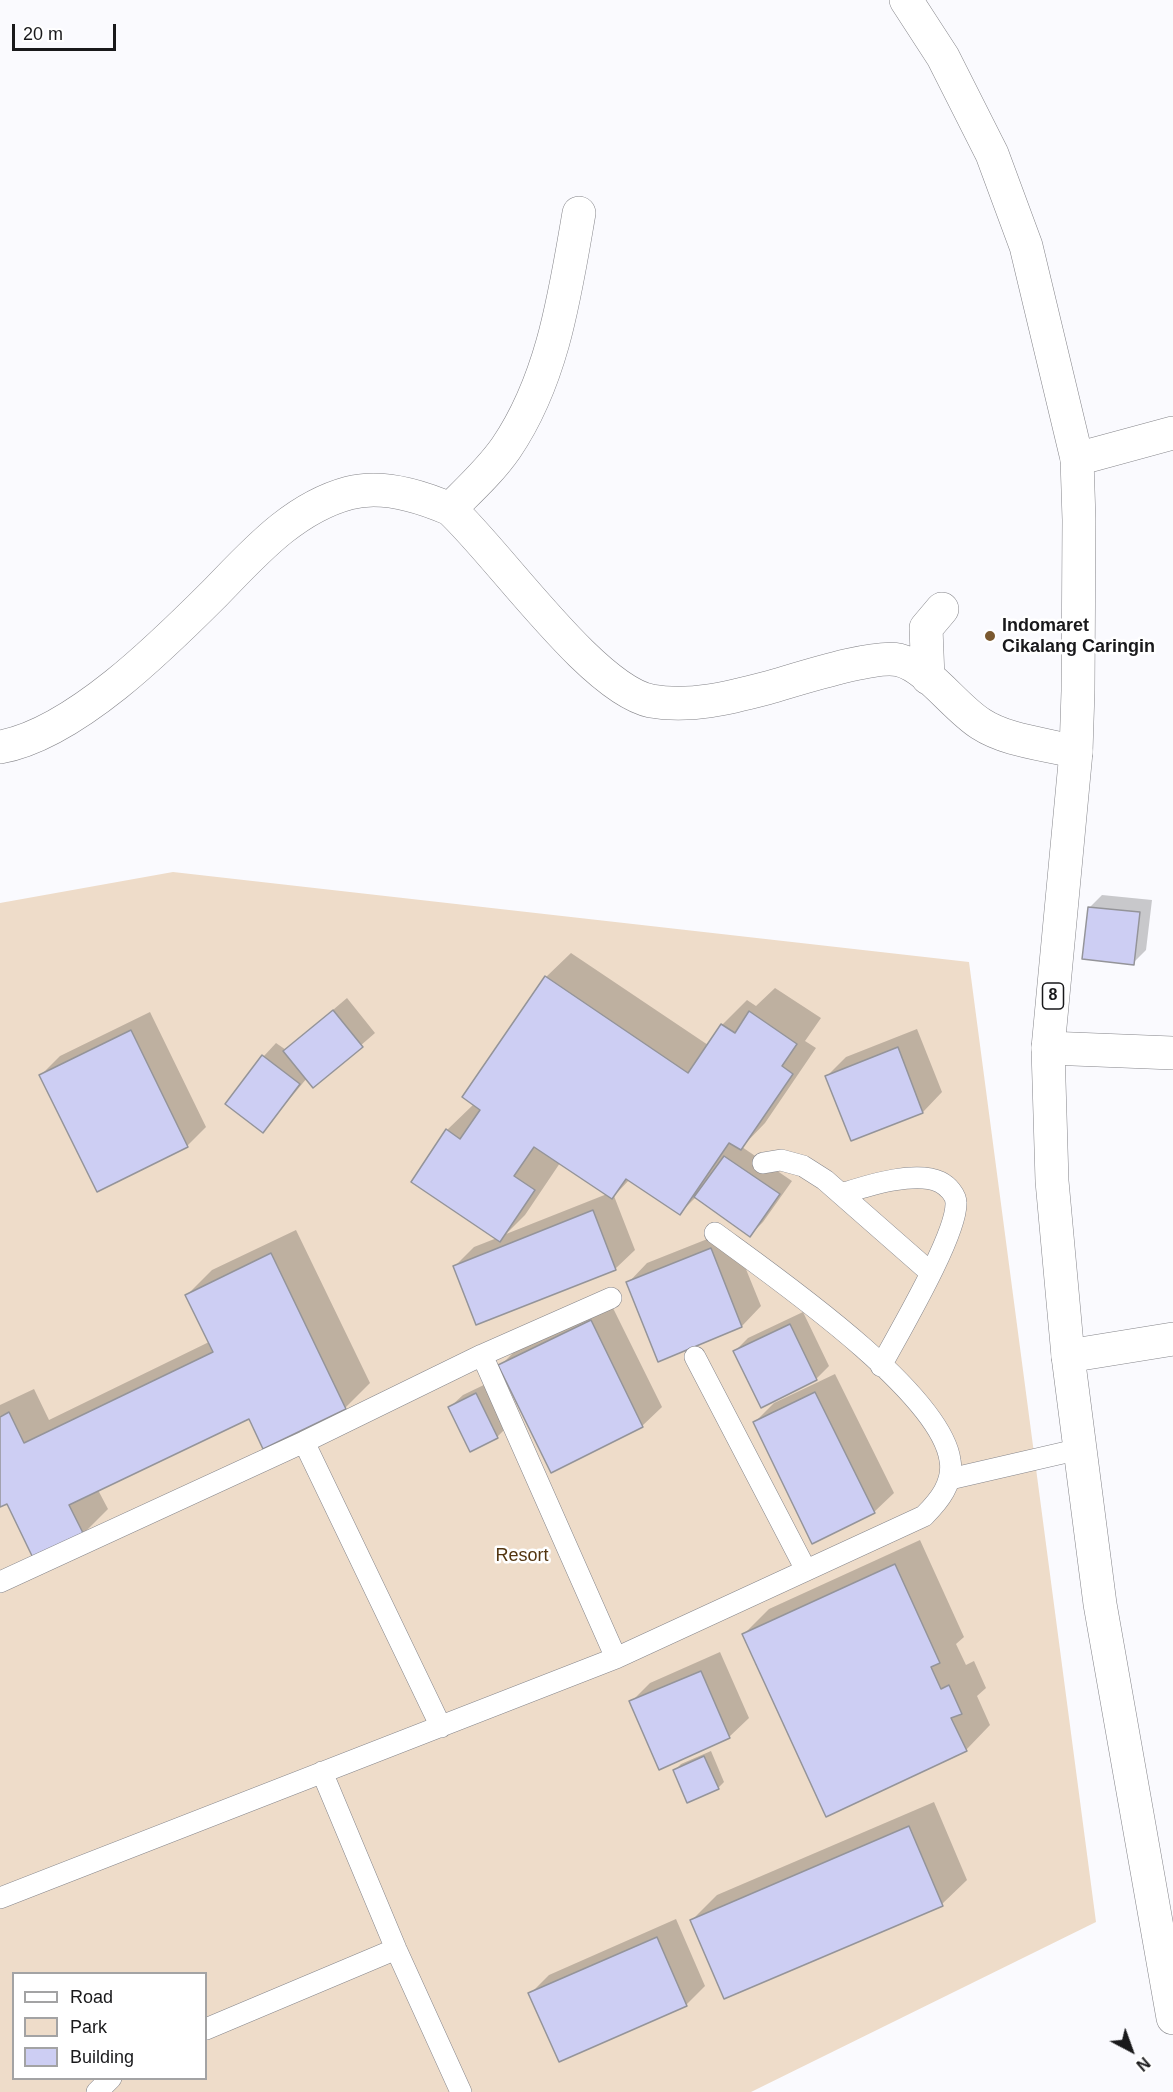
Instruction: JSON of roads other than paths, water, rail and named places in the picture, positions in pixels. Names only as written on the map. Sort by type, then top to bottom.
[{"type":"main road","name":"8","points":[[906,0],[943,57],[992,154],[1026,246],[1077,459],[1080,600],[1076,752],[1048,1048],[1052,1181],[1068,1356],[1100,1604],[1173,2018]]},
{"type":"main road","points":[[450,509],[490,470],[507,446],[532,398],[559,321],[579,213]]},
{"type":"main road","points":[[1077,459],[1173,433]]},
{"type":"main road","points":[[0,747],[37,738],[78,712],[160,646],[274,535],[302,514],[351,492],[375,491],[418,496],[450,509],[591,662],[616,684],[633,695],[672,703],[699,703],[821,672],[886,659],[909,664],[987,728],[1076,752]]},
{"type":"main road","points":[[928,678],[926,628],[942,609]]},
{"type":"main road","points":[[1048,1048],[1173,1053]]},
{"type":"main road","points":[[1068,1356],[1173,1339]]},
{"type":"lane","points":[[763,1162],[781,1160],[803,1166],[825,1180],[931,1272]]},
{"type":"lane","points":[[841,1194],[878,1183],[914,1179],[940,1182],[948,1188],[956,1204],[947,1236],[931,1272],[882,1366]]},
{"type":"lane","points":[[0,1898],[616,1658],[924,1516],[940,1500],[950,1479],[950,1460],[932,1419],[882,1366],[833,1324],[715,1233]]},
{"type":"lane","points":[[0,1582],[304,1442],[482,1355],[611,1298]]},
{"type":"lane","points":[[482,1355],[616,1658]]},
{"type":"lane","points":[[695,1357],[806,1570]]},
{"type":"lane","points":[[304,1442],[441,1728]]},
{"type":"lane","points":[[950,1479],[1080,1449]]},
{"type":"lane","points":[[322,1772],[396,1949],[461,2092]]},
{"type":"lane","points":[[207,2029],[396,1949]]},
{"type":"lane","points":[[97,2092],[110,2080]]},
{"type":"place","name":"Indomaret Cikalang Caringin","points":[[990,636]]},
{"type":"park label","name":"Resort","points":[[522,1556]]}]
